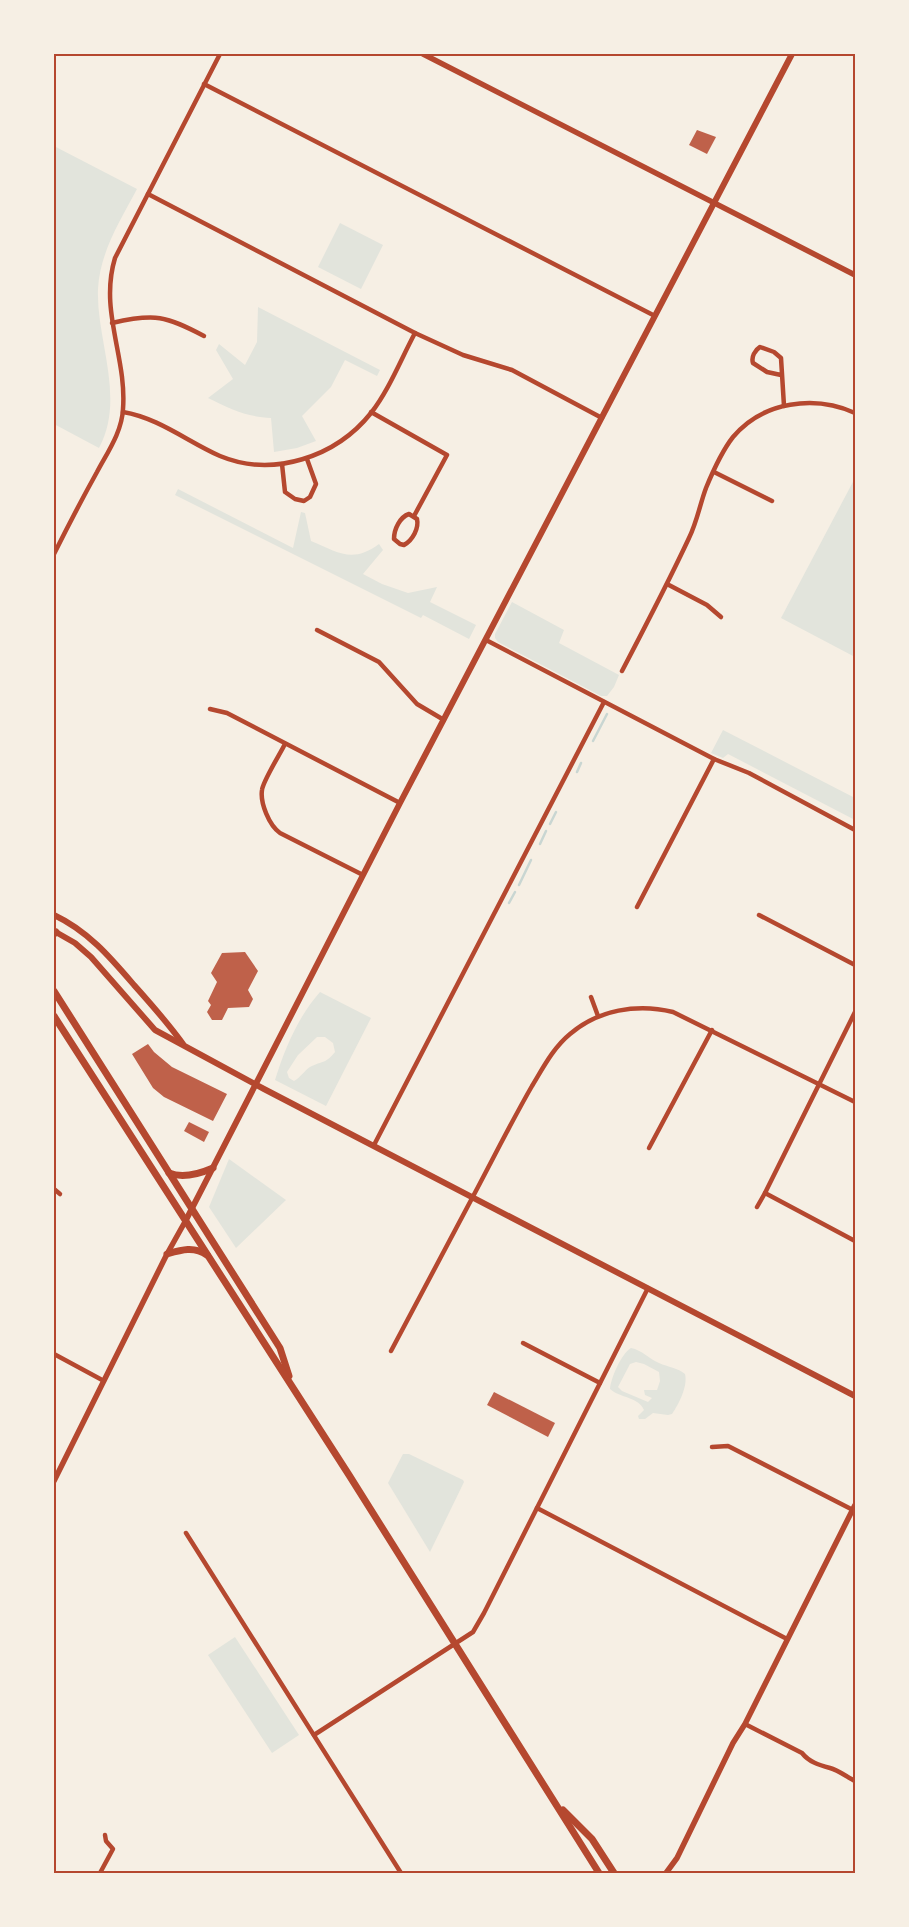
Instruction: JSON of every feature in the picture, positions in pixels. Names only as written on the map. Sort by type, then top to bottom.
[{"type":"main road","points":[[186,1220],[254,1084],[400,803],[792,54]]},
{"type":"main road","points":[[54,915],[81,930],[102,948],[165,1020],[183,1045]]},
{"type":"main road","points":[[54,932],[75,943],[91,957],[156,1030],[254,1084],[855,1396]]},
{"type":"main road","points":[[54,992],[280,1348],[292,1385]]},
{"type":"main road","points":[[54,1016],[292,1385],[599,1873]]},
{"type":"main road","points":[[169,1173],[190,1175],[203,1173],[213,1168]]},
{"type":"main road","points":[[167,1254],[180,1250],[194,1250],[205,1254],[211,1260]]},
{"type":"main road","points":[[554,1801],[592,1839],[614,1873]]},
{"type":"street","points":[[54,554],[112,443],[123,412],[123,387],[112,323],[109,292],[113,266],[118,250],[220,54]]},
{"type":"street","points":[[423,54],[855,275]]},
{"type":"street","points":[[204,84],[656,316]]},
{"type":"street","points":[[148,194],[415,333],[463,355],[512,370],[602,418]]},
{"type":"street","points":[[112,323],[128,319],[157,317],[172,320],[204,336]]},
{"type":"street","points":[[123,412],[148,419],[228,459],[254,464],[282,464],[307,459],[332,447],[347,436],[371,412],[415,333]]},
{"type":"street","points":[[781,376],[767,372],[753,363],[752,358],[757,349],[763,347],[779,356],[781,362],[784,406]]},
{"type":"street","points":[[622,671],[692,533],[704,494],[714,472],[729,443],[744,426],[757,417],[784,406],[801,403],[822,403],[855,413]]},
{"type":"street","points":[[371,412],[447,455],[414,516]]},
{"type":"street","points":[[282,464],[285,492],[295,499],[304,501],[310,497],[316,484],[307,459]]},
{"type":"street","points":[[714,472],[772,501]]},
{"type":"street","points":[[409,514],[414,516],[418,521],[417,527],[408,542],[404,545],[400,544],[394,539],[395,531],[403,517],[409,514]]},
{"type":"street","points":[[667,584],[709,607],[721,617]]},
{"type":"street","points":[[317,630],[379,662],[418,704],[444,720]]},
{"type":"street","points":[[486,640],[855,830]]},
{"type":"street","points":[[374,1146],[604,702]]},
{"type":"street","points":[[210,709],[227,713],[400,803]]},
{"type":"street","points":[[285,744],[262,789],[267,813],[273,826],[280,832],[363,875]]},
{"type":"street","points":[[637,907],[714,759]]},
{"type":"street","points":[[759,914],[855,965]]},
{"type":"street","points":[[591,998],[598,1016]]},
{"type":"street","points":[[391,1351],[503,1138],[551,1054],[582,1024],[598,1016],[626,1009],[654,1008],[673,1012],[820,1083],[855,1102]]},
{"type":"street","points":[[757,1207],[855,1012]]},
{"type":"street","points":[[649,1148],[712,1030]]},
{"type":"street","points":[[54,1189],[60,1194]]},
{"type":"street","points":[[765,1193],[855,1241]]},
{"type":"street","points":[[54,1482],[167,1254],[186,1220]]},
{"type":"street","points":[[314,1735],[470,1635],[476,1628],[648,1288]]},
{"type":"street","points":[[523,1343],[600,1383]]},
{"type":"street","points":[[54,1354],[104,1380]]},
{"type":"street","points":[[666,1873],[677,1858],[736,1737],[745,1724],[854,1508],[728,1446],[712,1447]]},
{"type":"street","points":[[537,1508],[787,1639]]},
{"type":"street","points":[[186,1533],[401,1873]]},
{"type":"street","points":[[745,1724],[802,1753],[806,1758],[824,1768],[830,1768],[855,1781]]},
{"type":"street","points":[[100,1873],[113,1849],[105,1836]]},
{"type":"shaded area","points":[[54,146],[137,189],[112,237],[100,275],[98,289],[99,309],[108,369],[110,409],[107,429],[99,448],[54,424]]},
{"type":"shaded area","points":[[340,223],[383,245],[361,289],[318,267]]},
{"type":"shaded area","points":[[258,307],[380,370],[377,376],[345,360],[331,387],[302,416],[316,441],[297,448],[274,452],[271,418],[239,412],[208,398],[233,379],[216,350],[219,344],[245,365],[257,342]]},
{"type":"shaded area","points":[[855,478],[855,657],[781,618]]},
{"type":"shaded area","points":[[178,489],[293,548],[301,512],[305,513],[311,541],[329,549],[353,555],[361,554],[379,544],[383,550],[363,574],[382,584],[408,593],[437,587],[430,602],[476,625],[469,639],[423,615],[421,618],[175,495]]},
{"type":"shaded area","points":[[512,602],[564,630],[559,643],[619,675],[614,687],[607,696],[601,696],[498,642],[495,634]]},
{"type":"shaded area","points":[[723,730],[855,798],[855,820],[728,754],[723,758],[711,753]]},
{"type":"shaded area","points":[[320,992],[371,1018],[326,1106],[275,1080],[293,1033]],"holes":[[[317,1037],[325,1037],[333,1043],[335,1052],[332,1056],[310,1067],[294,1081],[289,1078],[287,1072],[298,1055]]]},
{"type":"shaded area","points":[[229,1159],[286,1200],[236,1248],[209,1207]]},
{"type":"shaded area","points":[[631,1348],[635,1349],[655,1361],[685,1374],[684,1389],[672,1414],[653,1413],[645,1419],[639,1419],[638,1416],[644,1410],[642,1406],[638,1402],[610,1389],[617,1367]],"holes":[[[636,1362],[659,1372],[660,1381],[657,1390],[644,1390],[645,1395],[652,1398],[648,1402],[622,1391],[618,1387],[630,1364]]]},
{"type":"shaded area","points":[[403,1454],[409,1454],[464,1482],[430,1552],[388,1483]]},
{"type":"shaded area","points":[[235,1637],[299,1735],[272,1753],[208,1655]]},
{"type":"building","points":[[697,130],[716,137],[707,154],[689,145]]},
{"type":"building","points":[[245,952],[258,971],[248,990],[253,999],[249,1007],[228,1008],[222,1020],[212,1020],[207,1012],[211,1005],[208,1001],[217,982],[211,973],[222,953]]},
{"type":"building","points":[[148,1044],[154,1052],[172,1067],[227,1094],[213,1121],[164,1097],[153,1088],[132,1054]]},
{"type":"building","points":[[189,1122],[209,1132],[204,1142],[184,1131]]},
{"type":"building","points":[[494,1392],[555,1423],[548,1437],[487,1405]]},
{"type":"waterway","points":[[593,741],[607,714]]},
{"type":"waterway","points":[[577,772],[581,763]]},
{"type":"waterway","points":[[550,824],[556,812]]},
{"type":"waterway","points":[[540,844],[546,831]]},
{"type":"waterway","points":[[519,885],[531,860]]},
{"type":"waterway","points":[[509,903],[515,892]]}]
